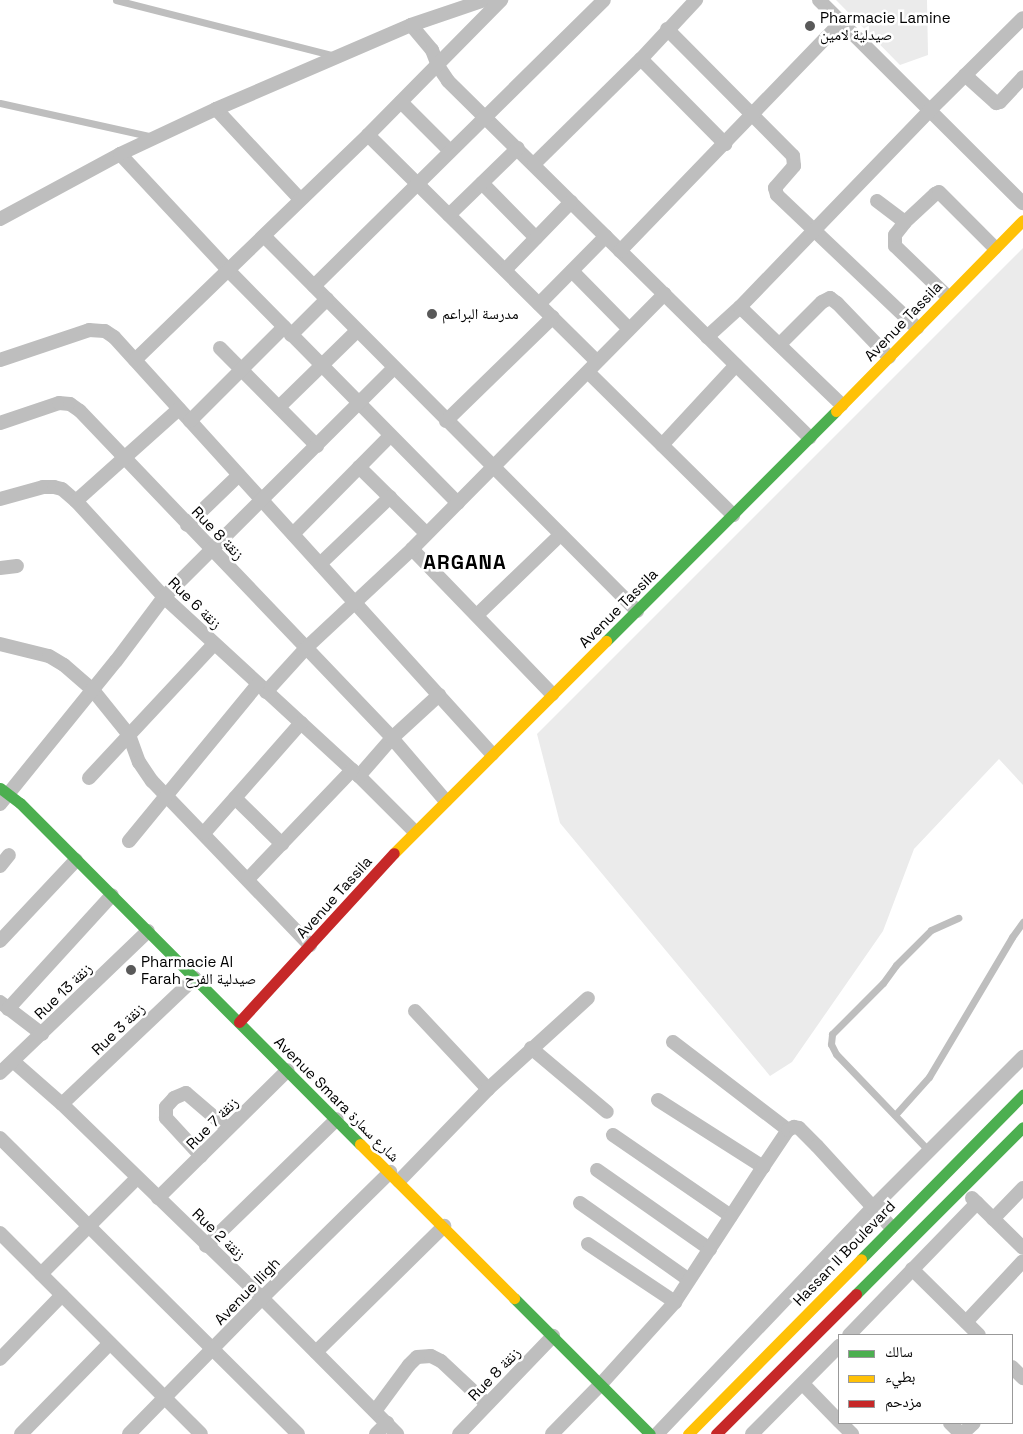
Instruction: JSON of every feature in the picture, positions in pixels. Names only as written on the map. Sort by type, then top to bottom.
[{"type":"street","points":[[0,219],[120,154],[216,109],[411,25],[485,0]]},
{"type":"street","points":[[136,360],[438,66],[501,0]]},
{"type":"street","points":[[314,286],[484,116],[604,0]]},
{"type":"street","points":[[534,164],[641,59],[696,0]]},
{"type":"street","points":[[819,0],[931,109],[1023,203]]},
{"type":"street","points":[[708,337],[740,307],[931,109],[1023,18]]},
{"type":"street","points":[[620,251],[841,22]]},
{"type":"street","points":[[411,25],[432,50],[438,66],[448,81],[810,438]]},
{"type":"street","points":[[667,29],[790,152],[794,159],[794,166],[775,186],[775,193],[917,328]]},
{"type":"street","points":[[641,59],[725,144]]},
{"type":"street","points":[[965,75],[996,103],[1000,102],[1023,77]]},
{"type":"street","points":[[401,102],[450,152]]},
{"type":"street","points":[[216,109],[300,199]]},
{"type":"street","points":[[368,135],[553,317],[593,367],[662,445],[733,515]]},
{"type":"street","points":[[449,215],[518,148]]},
{"type":"street","points":[[120,154],[229,271],[458,503]]},
{"type":"street","points":[[482,183],[536,238]]},
{"type":"street","points":[[948,296],[895,246],[893,239],[905,222],[939,192],[995,248]]},
{"type":"street","points":[[877,201],[905,222]]},
{"type":"street","points":[[505,270],[571,202]]},
{"type":"street","name":"Avenue Tassila","points":[[239,1022],[414,831],[810,438],[1023,220]]},
{"type":"street","points":[[264,236],[637,611]]},
{"type":"street","points":[[539,304],[606,236]]},
{"type":"street","points":[[572,271],[629,329]]},
{"type":"street","points":[[130,841],[166,795],[262,688],[427,534],[664,294]]},
{"type":"street","points":[[780,344],[825,300],[830,298],[889,357]]},
{"type":"street","points":[[190,421],[242,371],[327,299]]},
{"type":"street","points":[[740,307],[842,405]]},
{"type":"street","points":[[446,421],[553,317]]},
{"type":"street","points":[[0,360],[94,329],[105,331],[114,336],[492,754]]},
{"type":"street","points":[[279,407],[357,331]]},
{"type":"street","points":[[220,348],[317,446]]},
{"type":"street","points":[[662,445],[736,365]]},
{"type":"street","points":[[3,796],[92,689],[164,596],[394,368]]},
{"type":"street","name":"Rue 8 زنقة","points":[[0,423],[58,403],[70,404],[80,411],[392,738],[445,800]]},
{"type":"street","points":[[76,501],[179,409]]},
{"type":"street","points":[[293,534],[390,436]]},
{"type":"street","points":[[359,467],[427,534]]},
{"type":"street","points":[[187,525],[239,475]]},
{"type":"street","name":"Rue 6 زنقة","points":[[0,499],[54,487],[62,489],[76,501],[164,596],[356,773],[414,831]]},
{"type":"street","points":[[320,564],[390,497]]},
{"type":"street","points":[[477,615],[560,535]]},
{"type":"street","points":[[412,548],[552,694]]},
{"type":"street","points":[[0,568],[17,566]]},
{"type":"street","points":[[0,644],[49,656],[64,664],[92,689],[129,735],[145,771],[310,945]]},
{"type":"street","points":[[90,778],[214,644]]},
{"type":"street","points":[[248,879],[392,738],[439,695]]},
{"type":"street","points":[[204,833],[301,723]]},
{"type":"street","name":"Avenue Smara شارع سمارة","points":[[3,796],[76,860],[112,895],[650,1434]]},
{"type":"street","points":[[235,798],[282,844]]},
{"type":"street","points":[[0,866],[9,855]]},
{"type":"street","points":[[0,941],[76,860]]},
{"type":"street","points":[[42,1034],[4,1005],[112,895]]},
{"type":"street","name":"Rue 13 زنقة","points":[[0,1073],[14,1062],[148,931]]},
{"type":"street","name":"Rue 3 زنقة","points":[[62,1104],[195,978]]},
{"type":"street","name":"Avenue Iligh","points":[[129,1434],[262,1298],[531,1048],[588,998]]},
{"type":"street","points":[[415,1011],[488,1090]]},
{"type":"street","points":[[673,1042],[788,1130]]},
{"type":"street","points":[[531,1048],[607,1112]]},
{"type":"street","points":[[657,1434],[872,1208],[1023,1057]]},
{"type":"street","name":"Rue 2 زنقة","points":[[14,1062],[62,1104],[206,1246],[262,1298],[397,1434]]},
{"type":"street","name":"Rue 7 زنقة","points":[[158,1198],[288,1070]]},
{"type":"street","points":[[201,1156],[166,1118],[166,1107],[174,1098],[186,1093],[228,1129]]},
{"type":"street","name":"Hassan II Boulevard","points":[[696,1432],[891,1227],[1023,1095]]},
{"type":"street","points":[[658,1100],[763,1167]]},
{"type":"street","points":[[206,1246],[337,1119]]},
{"type":"street","points":[[716,1434],[1023,1127]]},
{"type":"street","points":[[552,1434],[601,1384],[675,1302],[788,1130],[799,1128],[891,1227]]},
{"type":"street","points":[[613,1135],[731,1216]]},
{"type":"street","points":[[0,1138],[212,1351],[298,1434]]},
{"type":"street","points":[[597,1170],[710,1248]]},
{"type":"street","points":[[41,1274],[137,1178]]},
{"type":"street","points":[[962,1187],[1023,1248]]},
{"type":"street","points":[[993,1219],[1023,1188]]},
{"type":"street","points":[[580,1203],[690,1280]]},
{"type":"street","points":[[840,1311],[857,1333],[912,1269],[977,1203]]},
{"type":"street","points":[[316,1352],[444,1226]]},
{"type":"street","points":[[0,1233],[200,1434]]},
{"type":"street","points":[[588,1244],[675,1302]]},
{"type":"street","points":[[966,1322],[1023,1261]]},
{"type":"street","points":[[912,1269],[978,1334]]},
{"type":"street","points":[[3,1350],[62,1295]]},
{"type":"street","name":"Rue 8 زنقة","points":[[459,1434],[553,1336]]},
{"type":"street","points":[[21,1434],[110,1343]]},
{"type":"street","points":[[752,1434],[838,1347]]},
{"type":"street","points":[[375,1411],[417,1357],[431,1356],[441,1361],[487,1404]]},
{"type":"street","points":[[803,1384],[838,1420]]},
{"type":"street","points":[[376,1434],[387,1423]]},
{"type":"street","points":[[842,1424],[852,1434]]},
{"type":"street","points":[[951,1424],[962,1434],[973,1424]]},
{"type":"lane","points":[[116,0],[336,57]]},
{"type":"lane","points":[[0,102],[156,137]]},
{"type":"lane","points":[[930,1151],[836,1054],[832,1044],[832,1034],[883,984],[896,965],[930,930],[958,918]]},
{"type":"lane","points":[[895,1115],[928,1077],[1012,937],[1023,922]]},
{"type":"shaded area","points":[[836,0],[927,0],[928,55],[900,65]]},
{"type":"shaded area","points":[[1023,248],[1023,785],[999,759],[914,849],[883,931],[792,1062],[770,1076],[560,823],[537,734]]},
{"type":"traffic: fast","points":[[606,641],[836,411]]},
{"type":"traffic: fast","points":[[0,788],[20,803],[360,1144]]},
{"type":"traffic: fast","points":[[861,1259],[1023,1095]]},
{"type":"traffic: fast","points":[[856,1294],[1023,1127]]},
{"type":"traffic: fast","points":[[514,1298],[650,1434]]},
{"type":"traffic: slow","points":[[836,411],[1023,220]]},
{"type":"traffic: slow","points":[[394,853],[606,641]]},
{"type":"traffic: slow","points":[[360,1144],[514,1298]]},
{"type":"traffic: slow","points":[[688,1434],[861,1259]]},
{"type":"traffic: jam","points":[[239,1022],[394,853]]},
{"type":"traffic: jam","points":[[716,1434],[856,1294]]},
{"type":"place","name":"Pharmacie Lamine صيدلية لامين","points":[[810,26]]},
{"type":"place","name":"مدرسة البراعم","points":[[432,314]]},
{"type":"place","name":"Pharmacie Al Farah صيدلية الفرح","points":[[131,970]]},
{"type":"district","name":"ARGANA","points":[[465,562]]}]
